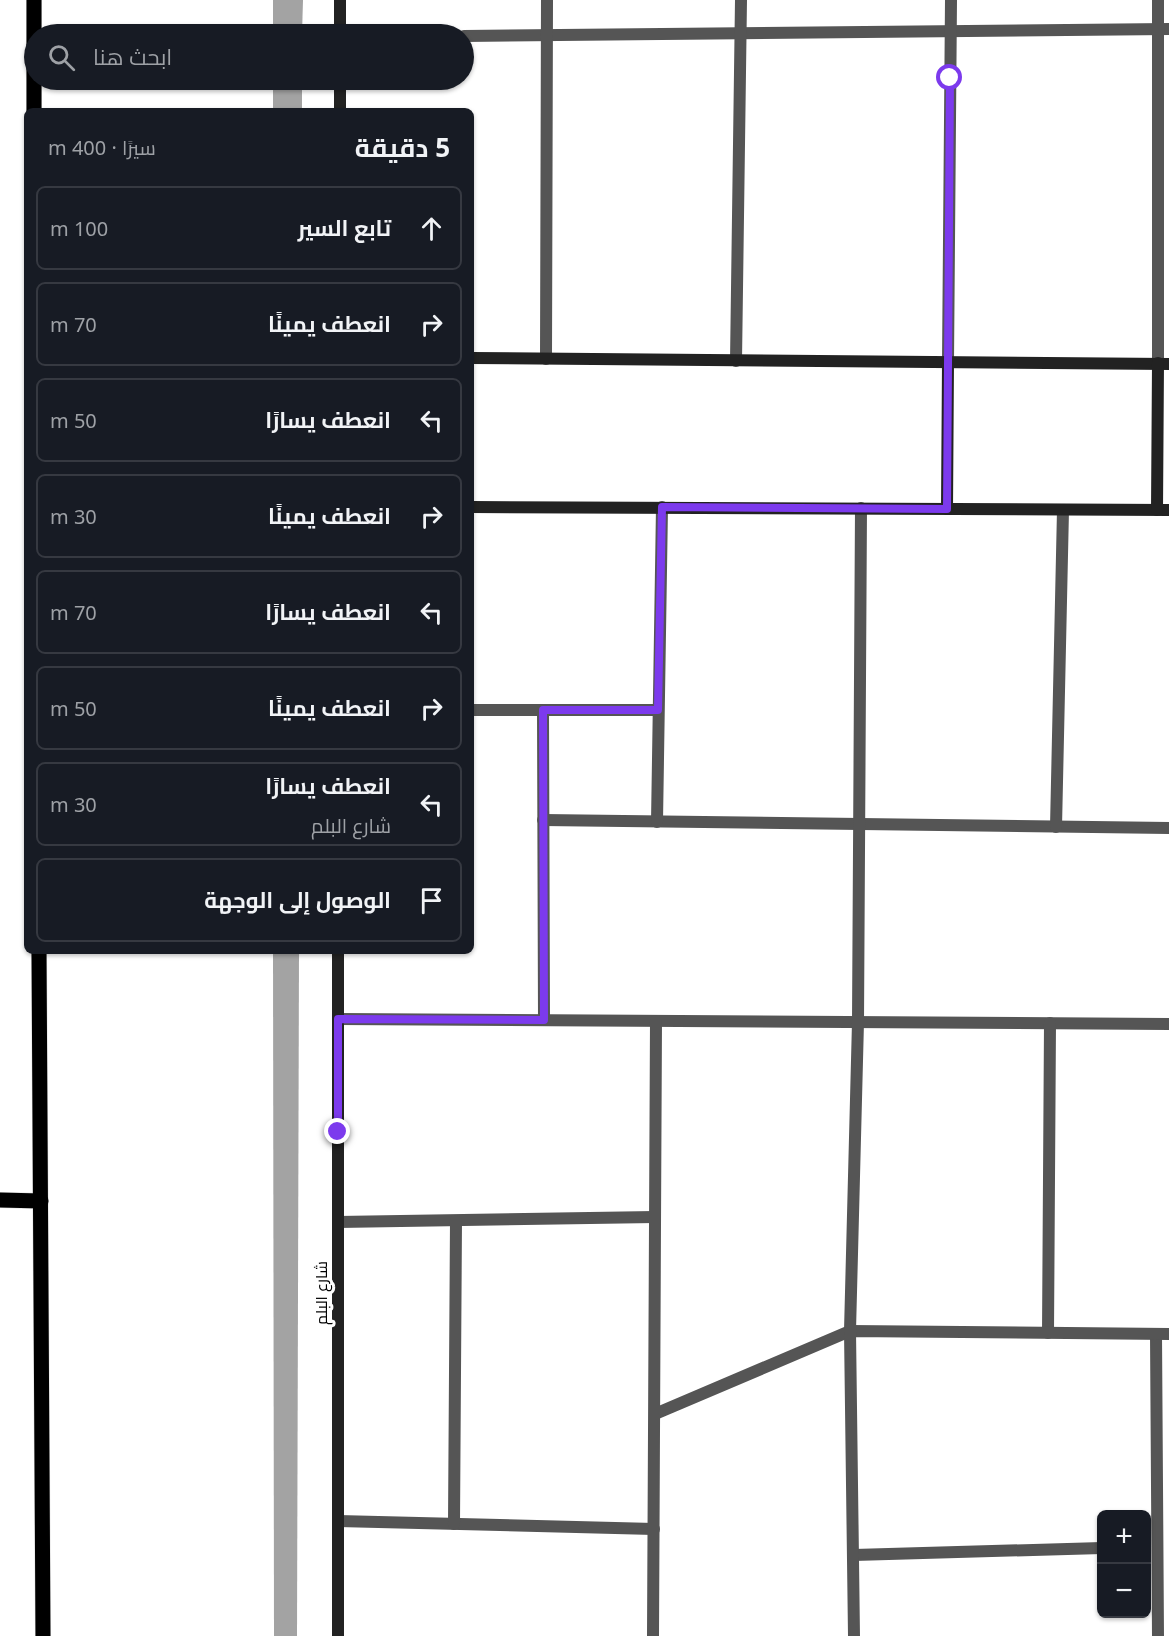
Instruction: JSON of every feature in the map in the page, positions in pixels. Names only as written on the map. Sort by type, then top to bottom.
[{"type":"main road","points":[[34,0],[34,24]]},
{"type":"main road","points":[[34,90],[34,108]]},
{"type":"main road","points":[[39,954],[43,1636]]},
{"type":"main road","points":[[0,1200],[41,1201]]},
{"type":"street","points":[[340,0],[340,24]]},
{"type":"street","points":[[546,359],[547,0]]},
{"type":"street","points":[[736,360],[741,0]]},
{"type":"street","points":[[947,509],[951,0]]},
{"type":"street","points":[[474,507],[1163,510],[1163,29],[1158,0]]},
{"type":"street","points":[[474,36],[1163,29]]},
{"type":"street","points":[[340,90],[340,108]]},
{"type":"street","points":[[474,358],[1163,364]]},
{"type":"street","points":[[657,822],[662,507]]},
{"type":"street","points":[[854,1636],[850,1331],[858,1022],[861,508]]},
{"type":"street","points":[[1056,827],[1063,510]]},
{"type":"street","points":[[474,710],[658,710]]},
{"type":"street","points":[[543,710],[544,1020]]},
{"type":"street","points":[[543,820],[1169,828]]},
{"type":"street","name":"شارع البلم","points":[[338,954],[338,1636]]},
{"type":"street","points":[[338,1019],[1169,1024]]},
{"type":"street","points":[[653,1636],[656,1021]]},
{"type":"street","points":[[1048,1333],[1050,1023]]},
{"type":"street","points":[[338,1222],[655,1217]]},
{"type":"street","points":[[454,1524],[456,1221]]},
{"type":"street","points":[[655,1414],[850,1331],[1163,1334],[1152,1546],[1158,1636]]},
{"type":"street","points":[[338,1521],[654,1529]]},
{"type":"street","points":[[854,1555],[1097,1548]]},
{"type":"shaded area","points":[[273,0],[303,0],[302,24],[273,24]]},
{"type":"shaded area","points":[[273,90],[302,90],[302,108],[273,108]]},
{"type":"shaded area","points":[[273,954],[299,954],[297,1636],[274,1636]]},
{"type":"route","points":[[338,1132],[338,1019],[544,1020],[543,710],[658,710],[662,507],[947,509],[950,78]]}]
